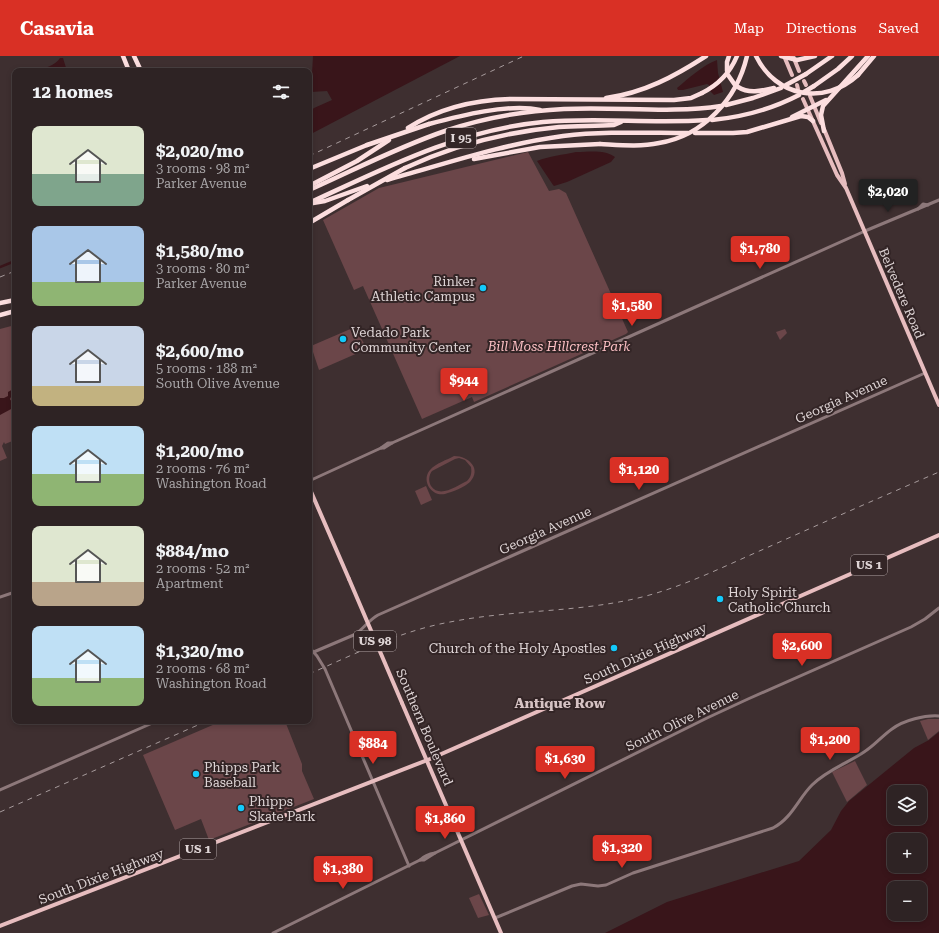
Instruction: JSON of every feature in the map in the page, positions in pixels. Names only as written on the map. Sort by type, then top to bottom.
[{"type":"highway","points":[[122,56],[128,68]]},
{"type":"highway","points":[[134,56],[140,68]]},
{"type":"highway","points":[[582,100],[620,96],[642,90],[673,76],[706,56]]},
{"type":"highway","points":[[729,56],[727,62],[728,73],[736,86],[752,92],[783,86]]},
{"type":"highway","points":[[408,128],[437,113],[476,102],[510,99],[674,100],[691,98],[702,93],[722,78],[731,68],[737,56]]},
{"type":"highway","points":[[451,162],[535,148],[563,145],[639,145],[657,144],[673,140],[694,131],[715,114],[730,96],[740,76],[747,56]]},
{"type":"highway","points":[[756,56],[764,70],[787,88],[814,94],[830,91],[845,85],[858,75],[874,56]]},
{"type":"highway","points":[[782,56],[797,60],[815,56]]},
{"type":"highway","name":"I 95","points":[[312,189],[412,144],[444,132],[492,119],[519,114],[564,109],[685,109],[724,105],[753,98],[783,86],[806,74],[832,56]]},
{"type":"highway","points":[[712,120],[751,113],[790,99],[814,86],[838,69],[852,56]]},
{"type":"highway","points":[[824,131],[821,111],[824,104],[868,56]]},
{"type":"highway","points":[[774,125],[814,106],[832,95]]},
{"type":"highway","points":[[312,168],[367,145],[429,124],[495,111],[529,108],[543,111]]},
{"type":"highway","points":[[695,133],[738,133],[752,131],[801,116],[808,117],[813,121]]},
{"type":"highway","name":"I 95","points":[[312,202],[416,154],[451,141],[505,128],[542,122],[580,120],[706,120]]},
{"type":"highway","points":[[312,221],[405,168],[441,152],[494,137],[548,128],[614,125],[625,121]]},
{"type":"highway","points":[[386,180],[506,147],[562,136],[608,133],[688,133]]},
{"type":"highway","points":[[312,184],[357,161],[389,140]]},
{"type":"highway","points":[[312,203],[320,203],[367,186]]},
{"type":"highway","points":[[0,304],[12,301]]},
{"type":"highway","points":[[0,315],[12,313]]},
{"type":"main road","points":[[782,56],[792,75]]},
{"type":"main road","points":[[793,56],[799,71]]},
{"type":"main road","name":"Belvedere Road","points":[[810,96],[842,173],[846,188],[939,405]]},
{"type":"main road","name":"Belvedere Road","points":[[803,99],[837,175],[846,188]]},
{"type":"main road","name":"Southern Boulevard","points":[[312,493],[501,933]]},
{"type":"main road","name":"South Dixie Highway","points":[[0,926],[427,760],[939,535]]},
{"type":"street","points":[[312,479],[384,448],[392,443],[864,231],[918,209],[923,204],[928,205],[939,200]]},
{"type":"street","name":"Georgia Avenue","points":[[314,652],[356,634],[362,630],[372,618],[378,615],[925,373]]},
{"type":"street","points":[[0,597],[12,593]]},
{"type":"street","name":"South Olive Avenue","points":[[273,933],[409,866],[423,857],[462,840],[741,702],[911,627],[925,619],[939,608]]},
{"type":"street","points":[[314,652],[324,668],[409,866]]},
{"type":"street","points":[[495,918],[572,886],[581,884],[598,886],[606,885],[633,873],[773,828],[786,820],[809,788],[829,771],[864,752],[880,741],[892,729],[921,717],[929,715],[939,716]]},
{"type":"street","points":[[0,790],[150,724]]},
{"type":"green space","name":"Rinker Athletic Campus","points":[[528,152],[549,191],[559,189],[566,193],[628,332],[474,402],[472,397],[422,419],[363,286],[354,290],[323,220],[379,188]]},
{"type":"green space","points":[[12,326],[12,441],[5,444],[4,442],[2,446],[7,458],[0,461],[0,329]]},
{"type":"green space","points":[[355,327],[367,349],[319,370],[312,346]]},
{"type":"green space","points":[[785,329],[787,333],[780,340],[776,332]]},
{"type":"green space","points":[[454,456],[465,458],[472,464],[475,472],[473,477],[468,484],[455,491],[445,494],[435,493],[427,483],[427,474],[435,465]],"holes":[[[459,458],[465,460],[471,467],[471,473],[467,481],[454,488],[444,491],[435,490],[431,486],[429,478],[432,471],[455,459]]]},
{"type":"green space","points":[[426,486],[432,500],[421,505],[415,491]]},
{"type":"green space","points":[[939,719],[939,731],[928,740],[920,721]]},
{"type":"green space","points":[[215,724],[286,724],[302,764],[302,771],[314,799],[209,840],[201,819],[175,830],[143,755]]},
{"type":"green space","points":[[855,761],[867,785],[847,802],[832,772]]},
{"type":"green space","points":[[479,894],[489,915],[478,918],[469,898]]},
{"type":"shaded area","points":[[313,56],[460,56],[312,133],[312,110],[332,100],[327,91],[312,92]]},
{"type":"shaded area","points":[[63,58],[66,68],[45,68],[52,65]]},
{"type":"shaded area","points":[[717,60],[718,73],[723,92],[714,95],[710,91],[709,85],[707,84],[678,90],[677,88],[696,72]]},
{"type":"shaded area","points":[[576,152],[601,152],[611,154],[615,157],[611,162],[567,182],[554,186],[537,161]]},
{"type":"shaded area","points":[[12,390],[12,397],[10,399],[12,402],[12,409],[0,415],[0,398],[8,396],[8,392]]},
{"type":"shaded area","points":[[939,732],[939,933],[605,933],[667,902],[799,861],[831,830],[841,811],[849,801],[914,748],[929,740]]},
{"type":"waterway","points":[[0,267],[12,262]]},
{"type":"railway","points":[[312,155],[524,56]]},
{"type":"railway","points":[[0,277],[12,272]]},
{"type":"railway","points":[[312,673],[378,644],[431,626],[474,618],[598,605],[661,592],[706,575],[939,472]]},
{"type":"railway","points":[[0,812],[200,724]]},
{"type":"place","name":"Rinker Athletic Campus","points":[[483,288]]},
{"type":"place","name":"Vedado Park Community Center","points":[[343,339]]},
{"type":"place","name":"Holy Spirit Catholic Church","points":[[720,599]]},
{"type":"place","name":"Church of the Holy Apostles","points":[[614,648]]},
{"type":"place","name":"Phipps Park Baseball","points":[[196,774]]},
{"type":"place","name":"Phipps Skate Park","points":[[241,808]]},
{"type":"district","name":"Antique Row","points":[[560,703]]},
{"type":"park label","name":"Bill Moss Hillcrest Park","points":[[559,346]]}]
